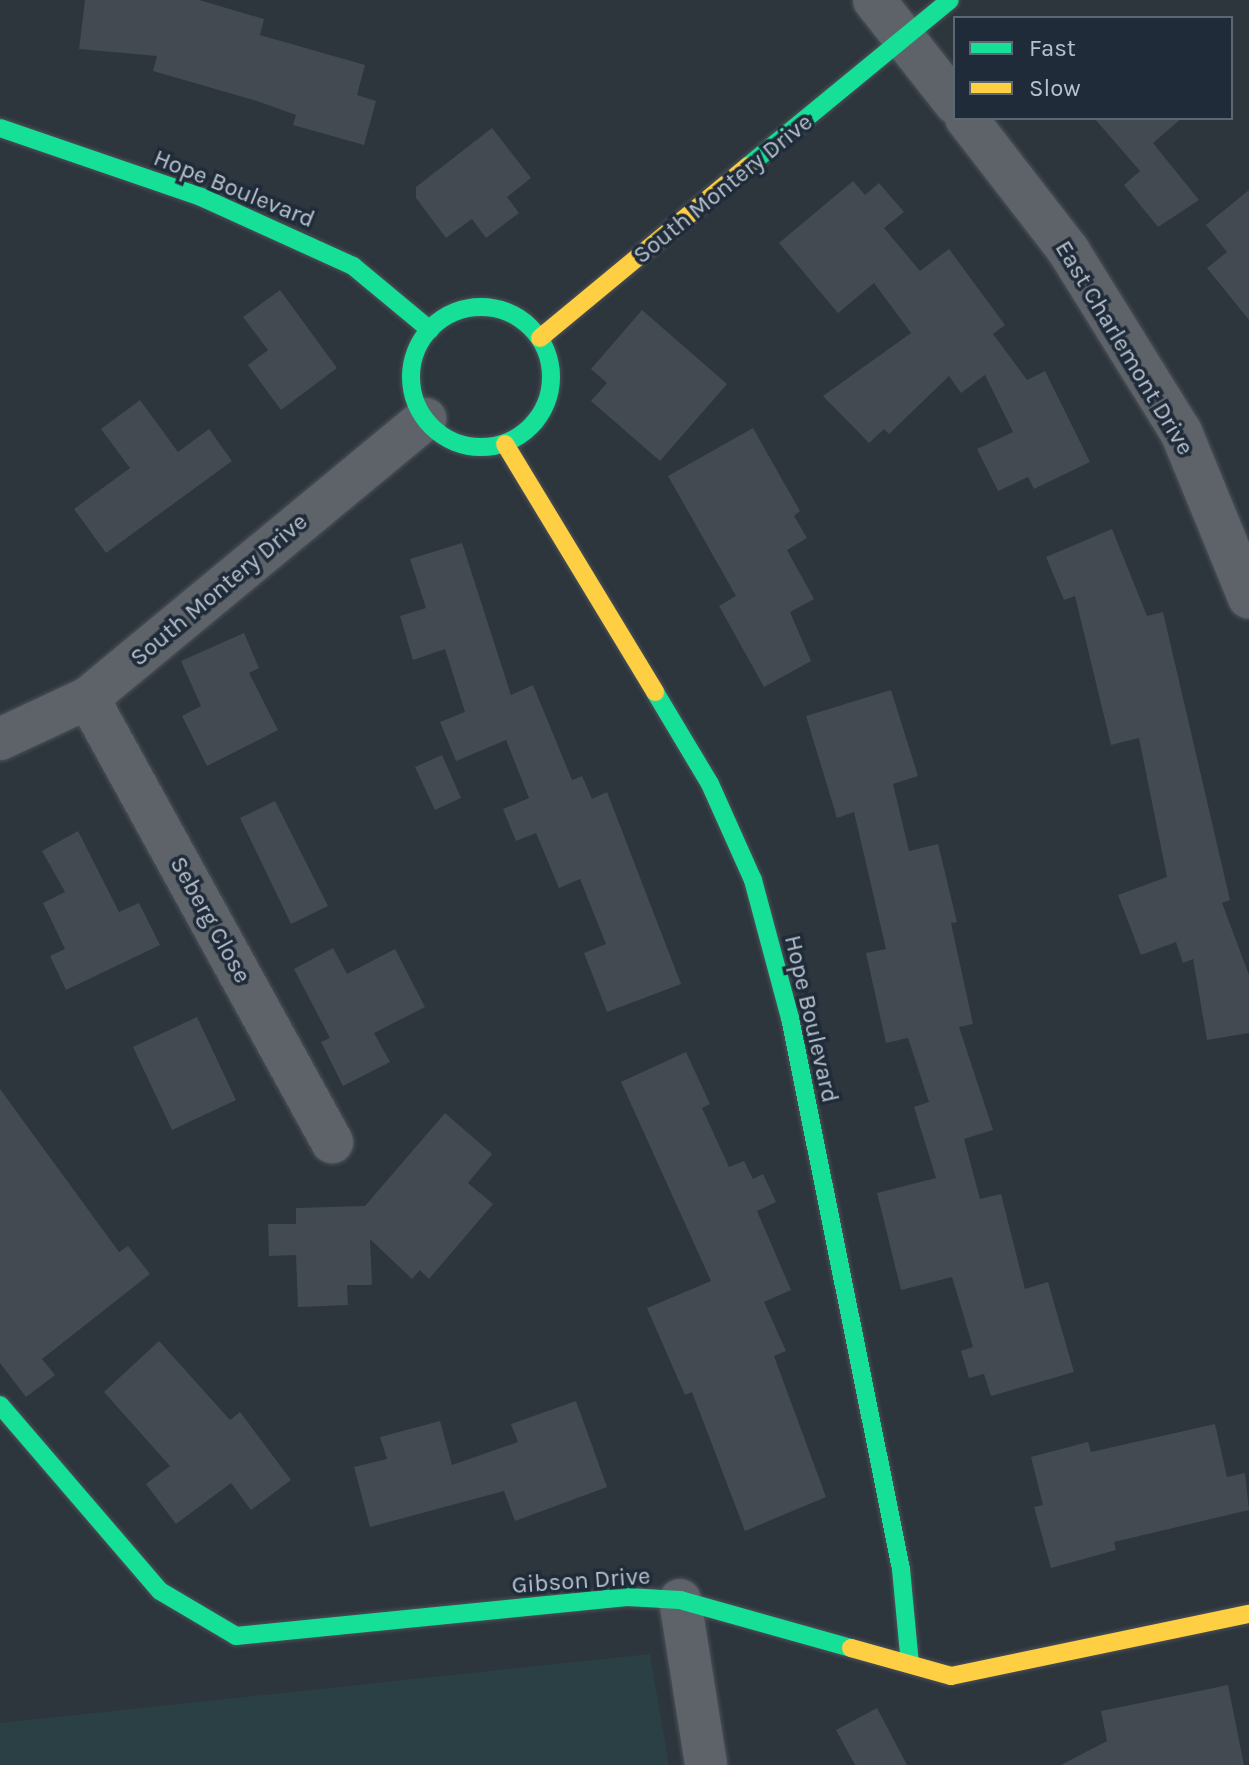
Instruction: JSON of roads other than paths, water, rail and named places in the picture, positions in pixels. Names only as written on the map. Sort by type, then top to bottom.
[{"type":"street","points":[[874,0],[953,100]]},
{"type":"street","name":"South Montery Drive","points":[[540,338],[907,40],[950,0]]},
{"type":"street","name":"East Charlemont Drive","points":[[968,120],[1068,250],[1181,432],[1249,598]]},
{"type":"street","name":"Hope Boulevard","points":[[0,128],[201,197],[353,266],[430,330]]},
{"type":"street","points":[[486,307],[507,312],[540,338],[551,378],[548,400],[524,434],[505,444],[461,445],[425,419],[416,402],[412,364],[430,330],[446,316],[486,307]]},
{"type":"street","name":"South Montery Drive","points":[[0,739],[88,698],[425,419]]},
{"type":"street","name":"Hope Boulevard","points":[[505,444],[710,784],[753,880],[790,1018],[898,1553],[910,1664]]},
{"type":"street","name":"Seberg Close","points":[[88,698],[332,1142]]},
{"type":"street","name":"Gibson Drive","points":[[0,1405],[160,1591],[236,1636],[627,1597],[680,1600],[951,1676],[1249,1614]]},
{"type":"street","points":[[680,1600],[706,1765]]}]
